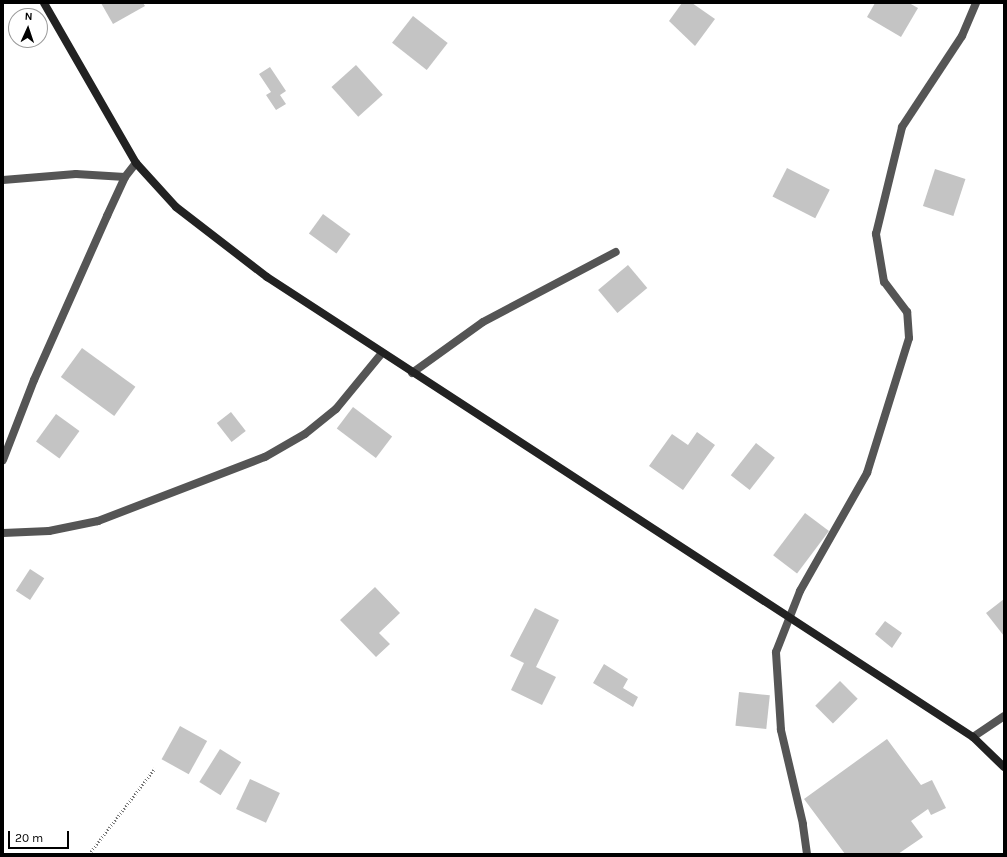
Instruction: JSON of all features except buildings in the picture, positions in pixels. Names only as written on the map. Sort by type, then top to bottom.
[{"type":"street","points":[[44,3],[136,163],[176,207],[267,278],[973,737],[1004,767]]},
{"type":"street","points":[[807,854],[803,824],[781,730],[776,652],[800,591],[867,473],[909,338],[907,312],[884,282],[876,234],[902,127],[962,36],[976,3]]},
{"type":"street","points":[[3,460],[34,380],[125,176],[136,163]]},
{"type":"street","points":[[3,180],[82,173],[125,176]]},
{"type":"street","points":[[412,373],[483,322],[616,252]]},
{"type":"street","points":[[3,533],[49,531],[98,521],[265,457],[305,434],[336,409],[382,353]]},
{"type":"street","points":[[973,737],[1004,716]]},
{"type":"path","points":[[89,854],[155,768]]}]
